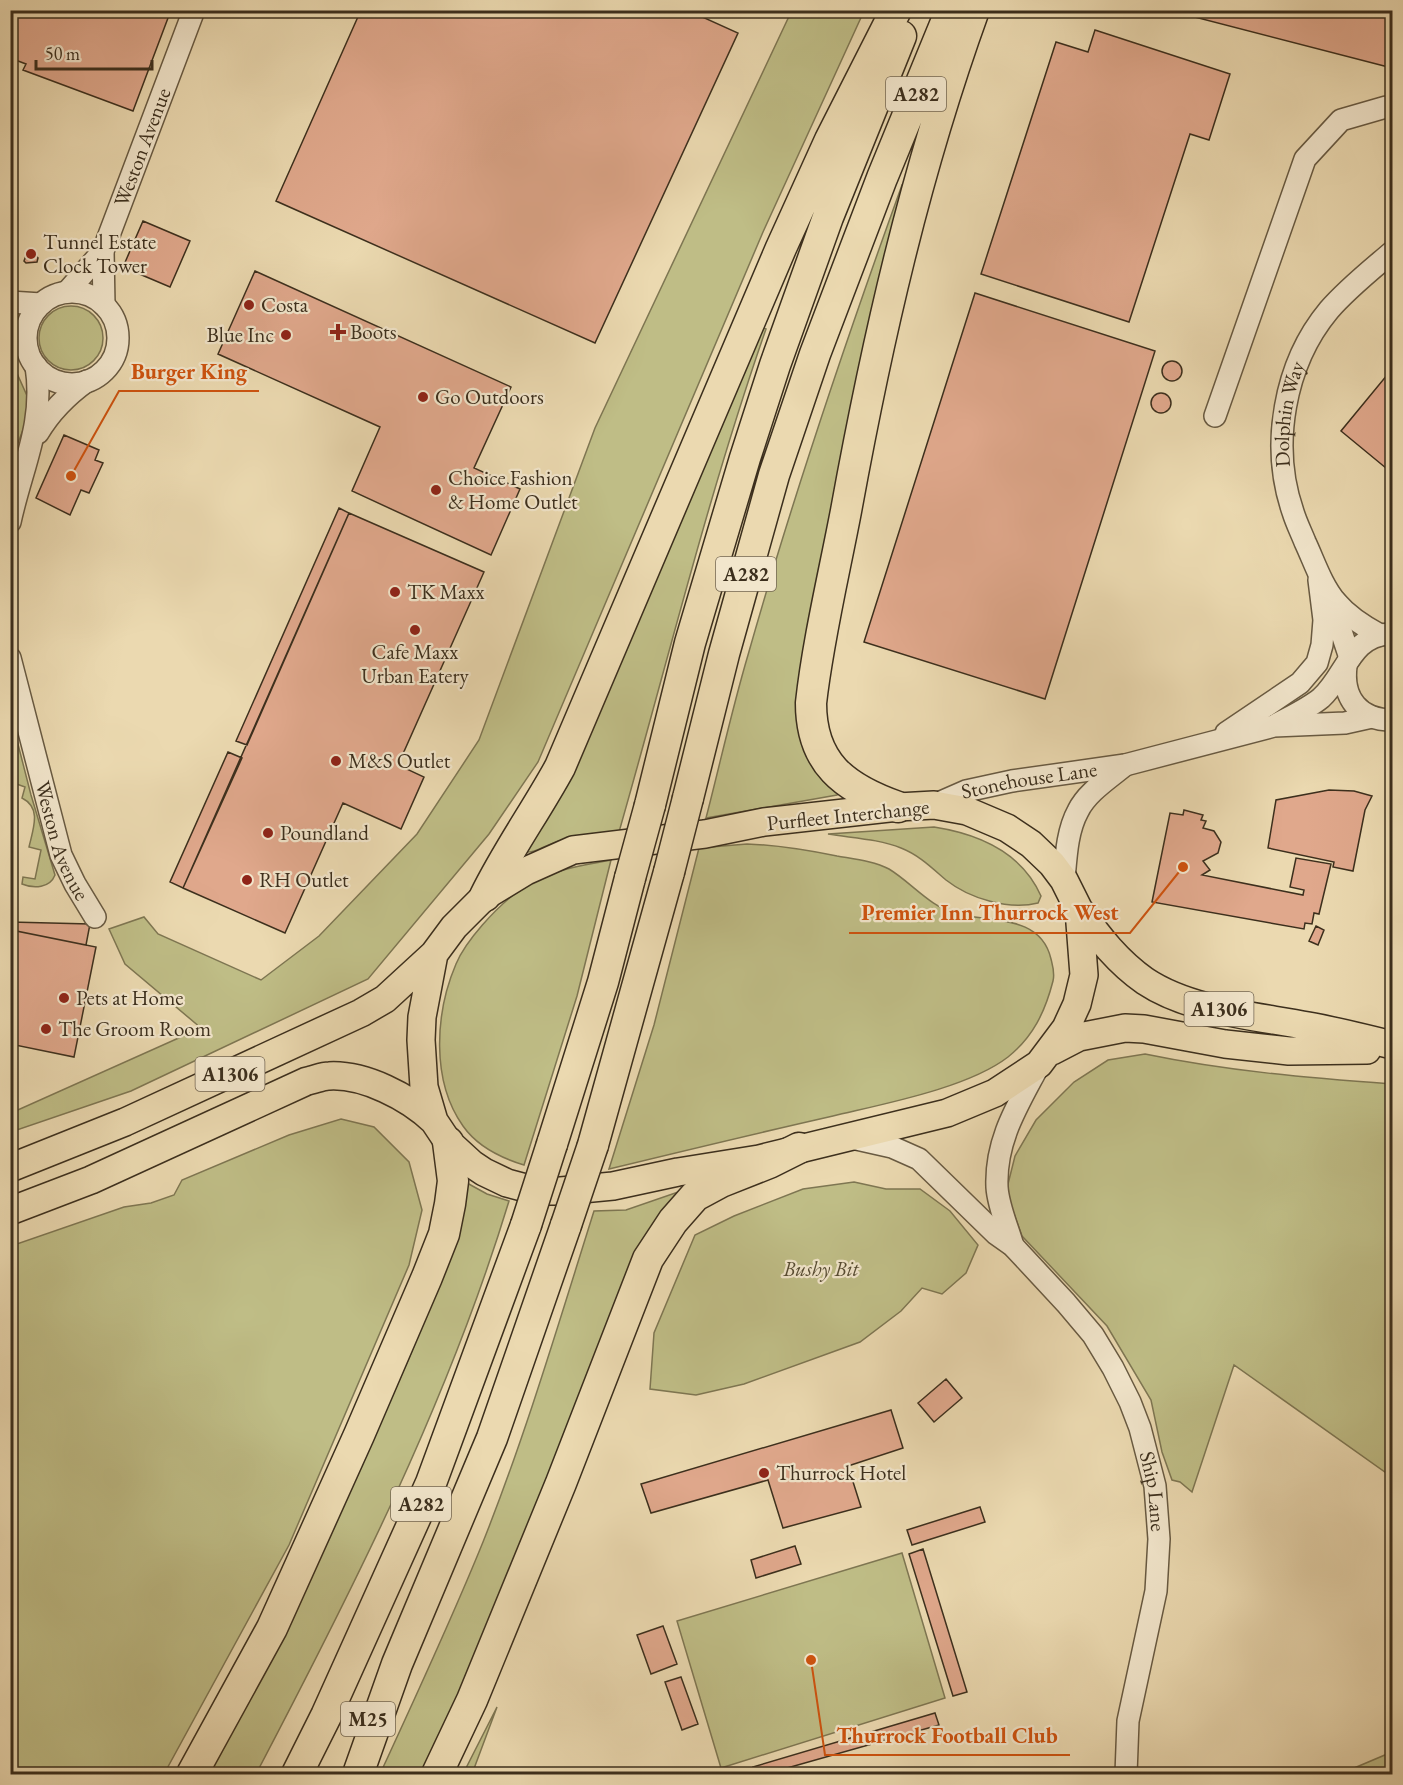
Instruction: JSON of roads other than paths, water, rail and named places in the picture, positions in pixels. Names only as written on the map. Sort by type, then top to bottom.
[{"type":"highway","points":[[486,896],[501,862],[560,767],[781,248],[830,140],[896,10]]},
{"type":"highway","name":"A282","points":[[297,1774],[326,1716],[431,1483],[526,1225],[603,982],[690,643],[745,458],[775,365],[828,217],[911,10]]},
{"type":"highway","name":"A282","points":[[397,1664],[492,1438],[593,1145],[669,872],[724,654],[774,475],[815,354],[882,177],[951,10]]},
{"type":"highway","points":[[897,807],[854,787],[833,769],[814,737],[811,703],[867,399],[888,303],[920,176],[948,81],[974,10]]},
{"type":"highway","points":[[192,1774],[272,1628],[364,1425],[436,1255],[444,1234],[453,1181],[441,1132]]},
{"type":"highway","points":[[437,1774],[490,1657],[648,1259],[673,1221],[695,1196],[721,1182],[799,1148]]},
{"type":"highway","points":[[358,1774],[397,1664]]},
{"type":"highway","name":"M25","points":[[340,1774],[397,1664]]},
{"type":"main road","name":"Purfleet Interchange","points":[[934,805],[967,811],[1007,828],[1039,850],[1064,880],[1079,910],[1084,975],[1077,1004],[1070,1020],[1045,1058],[995,1093],[970,1105],[947,1113],[759,1159],[678,1172],[613,1186],[539,1191],[507,1183],[472,1164],[441,1132],[424,1087],[420,1040],[434,954],[454,927],[486,896],[526,871],[573,850],[705,834],[764,822],[934,805]]},
{"type":"main road","name":"A1306","points":[[1079,910],[1100,939],[1118,958],[1146,982],[1174,996],[1246,1015],[1392,1045]]},
{"type":"main road","name":"A1306","points":[[10,1168],[125,1122],[361,1013],[385,999],[434,954]]},
{"type":"main road","name":"A1306","points":[[1045,1058],[1079,1037],[1125,1028],[1144,1029],[1226,1044],[1289,1051],[1392,1049]]},
{"type":"main road","name":"A1306","points":[[10,1211],[91,1180],[307,1082],[330,1076],[382,1086],[441,1132]]},
{"type":"street","name":"Weston Avenue","points":[[67,292],[103,251],[195,10]]},
{"type":"street","points":[[1215,416],[1305,159],[1341,120],[1386,107],[1392,108]]},
{"type":"street","name":"Weston Avenue","points":[[103,251],[104,305]]},
{"type":"street","name":"Dolphin Way","points":[[1348,662],[1336,602],[1319,573],[1292,512],[1285,483],[1282,455],[1284,415],[1293,376],[1307,344],[1330,309],[1392,252]]},
{"type":"street","points":[[34,438],[64,398],[107,368],[116,350],[118,338],[116,325],[104,305],[86,294],[67,292],[51,297],[33,314],[19,340],[36,366],[45,374],[55,380],[69,383],[87,381]]},
{"type":"street","points":[[10,302],[41,304]]},
{"type":"street","points":[[10,522],[34,438],[39,387],[36,366]]},
{"type":"street","points":[[1216,741],[1292,688],[1313,669],[1320,656],[1324,620],[1319,573]]},
{"type":"street","name":"Dolphin Way","points":[[1336,602],[1386,635]]},
{"type":"street","name":"Stonehouse Lane","points":[[1274,726],[1320,699],[1333,686],[1362,643],[1386,635]]},
{"type":"street","name":"Weston Avenue","points":[[10,658],[61,855],[75,884],[95,916]]},
{"type":"street","name":"Stonehouse Lane","points":[[1348,662],[1345,678],[1350,696],[1361,711],[1382,719]]},
{"type":"street","name":"Stonehouse Lane","points":[[934,805],[966,791],[1012,781],[1125,765],[1274,726],[1382,719]]},
{"type":"street","name":"Stonehouse Lane","points":[[1064,880],[1067,847],[1078,811],[1089,797],[1125,765]]},
{"type":"street","name":"Ship Lane","points":[[1013,1246],[997,1190],[1000,1145],[1011,1116],[1045,1058]]},
{"type":"street","name":"Ship Lane","points":[[846,1136],[892,1146],[919,1159],[996,1234],[1013,1246],[1093,1335],[1113,1368],[1140,1428],[1155,1486],[1159,1539],[1158,1569],[1154,1602],[1128,1721],[1126,1774]]},
{"type":"place","name":"Tunnel Estate Clock Tower","points":[[31,254]]},
{"type":"place","name":"Costa","points":[[249,305]]},
{"type":"place","name":"Boots","points":[[338,332]]},
{"type":"place","name":"Blue Inc","points":[[286,335]]},
{"type":"place","name":"Go Outdoors","points":[[423,397]]},
{"type":"place","name":"Burger King","points":[[71,476]]},
{"type":"place","name":"Choice Fashion & Home Outlet","points":[[436,490]]},
{"type":"place","name":"TK Maxx","points":[[395,592]]},
{"type":"place","name":"Cafe Maxx Urban Eatery","points":[[415,630]]},
{"type":"place","name":"M&S Outlet","points":[[336,761]]},
{"type":"place","name":"Poundland","points":[[268,833]]},
{"type":"place","name":"Premier Inn Thurrock West","points":[[1183,867]]},
{"type":"place","name":"RH Outlet","points":[[247,880]]},
{"type":"place","name":"Pets at Home","points":[[64,998]]},
{"type":"place","name":"The Groom Room","points":[[46,1029]]},
{"type":"place","name":"Thurrock Hotel","points":[[764,1473]]},
{"type":"place","name":"Thurrock Football Club","points":[[811,1660]]},
{"type":"park label","name":"Bushy Bit","points":[[821,1269]]}]
